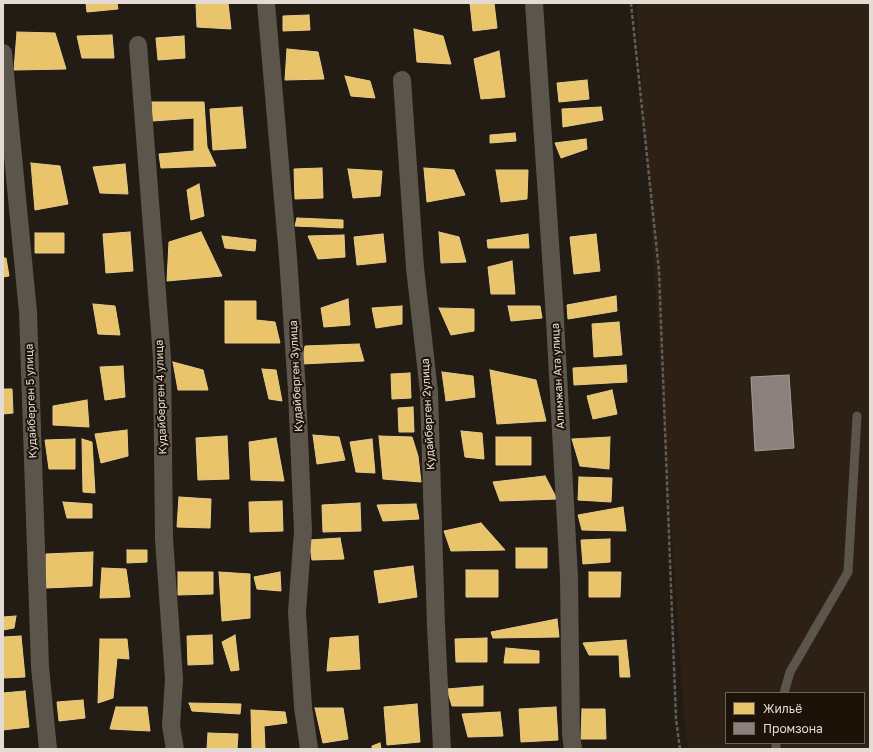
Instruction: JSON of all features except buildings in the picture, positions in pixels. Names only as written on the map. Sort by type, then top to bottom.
[{"type":"street","name":"Кудайберген 3улица","points":[[266,3],[288,257],[297,391],[303,531],[297,612],[302,707],[309,749]]},
{"type":"street","name":"Алимжан Ата улица","points":[[534,3],[554,302],[567,546],[571,734],[573,749]]},
{"type":"street","name":"Кудайберген 4 улица","points":[[138,45],[162,358],[164,539],[174,679],[171,726],[175,749]]},
{"type":"street","name":"Кудайберген 5 улица","points":[[3,53],[28,312],[40,667],[48,749]]},
{"type":"street","name":"Кудайберген 2улица","points":[[402,80],[415,268],[429,392],[436,626],[442,749]]},
{"type":"lane","points":[[784,692],[790,672],[848,572],[857,416]]},
{"type":"path","points":[[631,3],[659,271],[676,719],[680,749]]},
{"type":"shaded area","points":[[636,3],[870,3],[870,749],[689,749],[684,717]]}]
